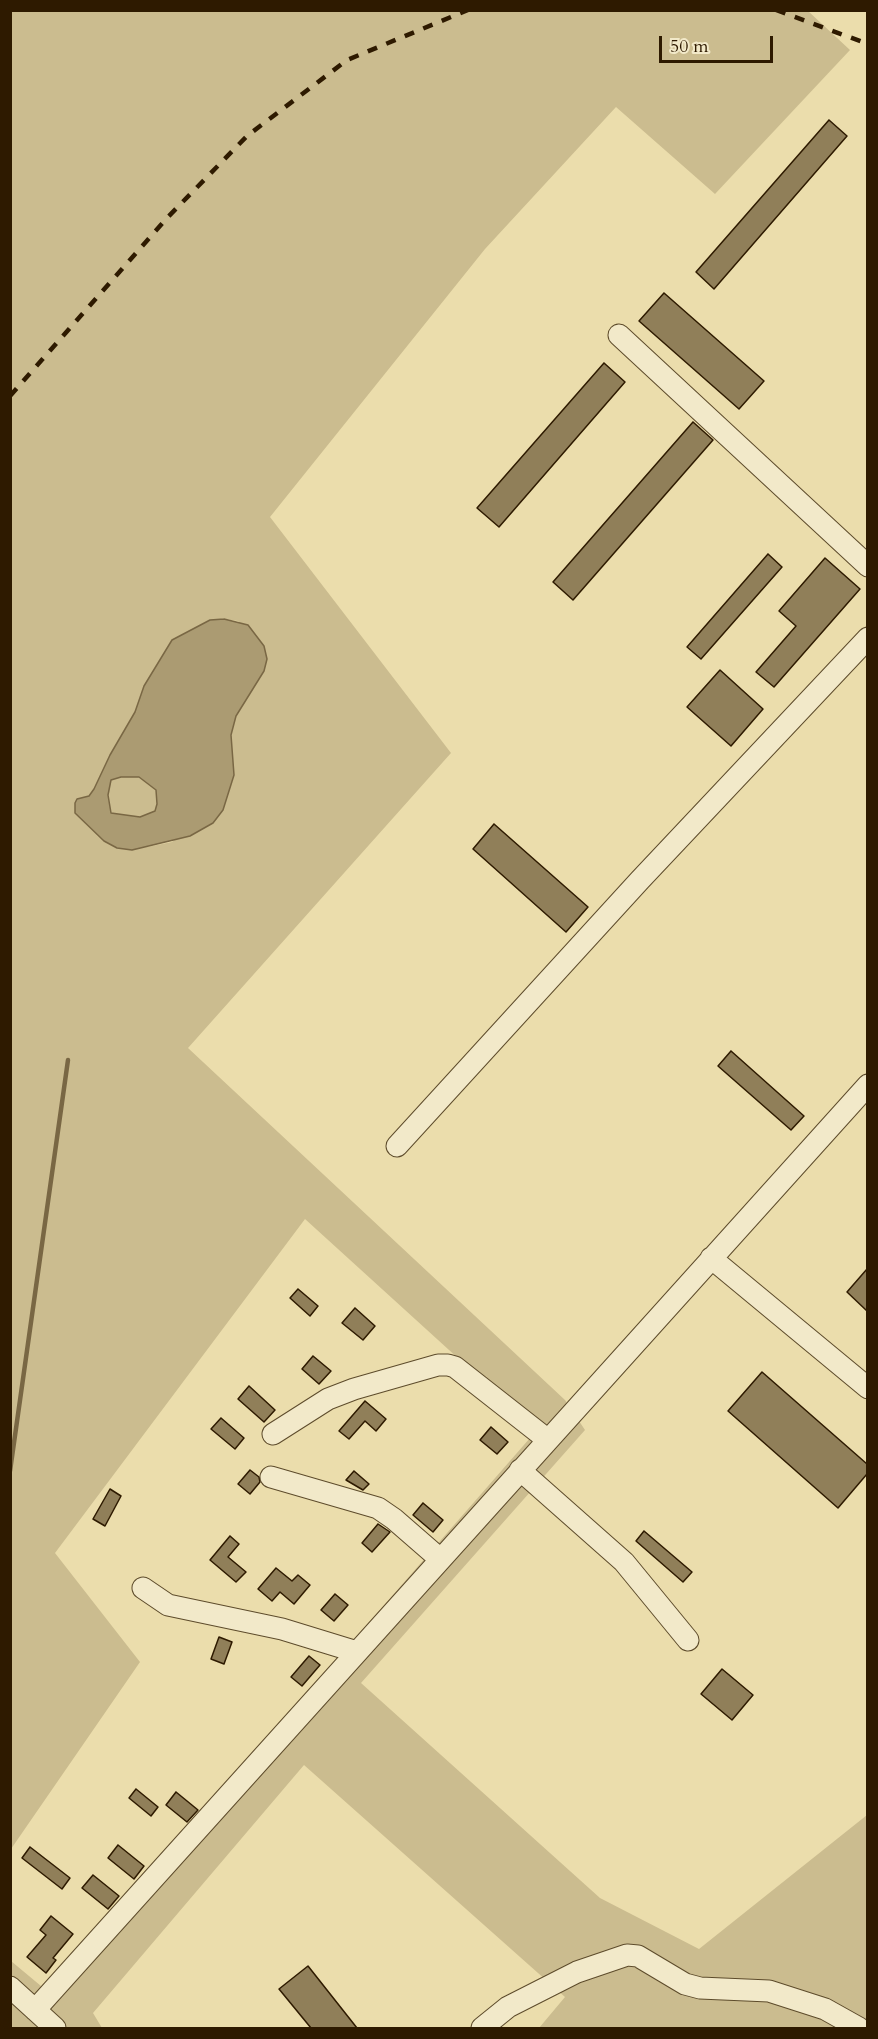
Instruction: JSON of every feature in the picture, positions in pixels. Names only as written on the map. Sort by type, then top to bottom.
[{"type":"street","points":[[619,335],[867,566]]},
{"type":"street","points":[[397,1146],[632,888],[867,638]]},
{"type":"street","points":[[35,2010],[867,1085]]},
{"type":"street","points":[[711,1258],[867,1388]]},
{"type":"street","points":[[273,1434],[328,1399],[354,1389],[438,1365],[448,1365],[455,1367],[548,1440]]},
{"type":"street","points":[[520,1470],[624,1562],[688,1640]]},
{"type":"street","points":[[271,1477],[378,1508],[440,1559]]},
{"type":"street","points":[[143,1588],[168,1605],[282,1629],[357,1652]]},
{"type":"street","points":[[482,2028],[508,2007],[578,1972],[627,1954],[638,1956],[685,1984],[700,1988],[770,1991],[825,2009],[859,2028]]},
{"type":"street","points":[[10,1987],[55,2028]]},
{"type":"shaded area","points":[[11,11],[808,11],[850,50],[715,194],[616,107],[485,249],[270,517],[451,753],[188,1048],[565,1400],[585,1430],[361,1683],[600,1898],[699,1949],[867,1815],[867,2028],[539,2028],[565,1997],[304,1765],[93,2013],[102,2028],[11,2028],[11,1961],[47,1991],[537,1430],[305,1219],[55,1553],[140,1662],[11,1849]],"holes":[[[210,620],[238,621],[264,646],[264,671],[236,716],[231,735],[234,775],[232,782],[172,842],[147,847],[104,841],[75,813],[77,799],[89,796],[94,789],[110,755],[135,712],[144,686],[172,640]]]},
{"type":"shaded area","points":[[224,619],[248,625],[264,646],[267,659],[264,671],[236,716],[231,735],[234,775],[223,810],[213,823],[190,836],[132,850],[117,848],[104,841],[75,813],[75,803],[77,799],[89,796],[94,789],[110,755],[135,712],[144,686],[172,640],[210,620]],"holes":[[[121,777],[139,777],[156,790],[155,811],[140,817],[111,813],[108,795],[111,780]]]},
{"type":"shaded area","points":[[121,777],[139,777],[156,790],[155,811],[140,817],[111,813],[108,795],[111,780]]},
{"type":"building","points":[[829,120],[847,136],[714,289],[696,272]]},
{"type":"building","points":[[664,293],[764,381],[739,409],[639,321]]},
{"type":"building","points":[[604,363],[625,382],[499,527],[477,508]]},
{"type":"building","points":[[693,422],[713,440],[573,600],[553,582]]},
{"type":"building","points":[[768,554],[782,567],[701,659],[687,647]]},
{"type":"building","points":[[825,558],[860,589],[774,687],[756,672],[796,626],[779,611]]},
{"type":"building","points":[[720,670],[763,709],[731,746],[687,707]]},
{"type":"building","points":[[494,824],[588,907],[566,932],[473,849]]},
{"type":"building","points":[[731,1051],[804,1116],[791,1130],[718,1066]]},
{"type":"building","points":[[867,1269],[867,1311],[847,1292]]},
{"type":"building","points":[[298,1289],[318,1306],[310,1316],[290,1298]]},
{"type":"building","points":[[355,1308],[375,1326],[363,1340],[342,1323]]},
{"type":"building","points":[[313,1356],[331,1371],[319,1384],[302,1369]]},
{"type":"building","points":[[762,1372],[867,1464],[867,1474],[838,1508],[728,1411]]},
{"type":"building","points":[[249,1386],[275,1410],[264,1422],[238,1399]]},
{"type":"building","points":[[365,1401],[386,1419],[376,1431],[365,1421],[349,1439],[339,1431]]},
{"type":"building","points":[[221,1418],[244,1438],[235,1449],[211,1429]]},
{"type":"building","points":[[491,1427],[508,1442],[497,1454],[480,1440]]},
{"type":"building","points":[[250,1470],[259,1477],[260,1482],[250,1494],[238,1484]]},
{"type":"building","points":[[354,1471],[369,1484],[363,1490],[346,1480]]},
{"type":"building","points":[[110,1489],[121,1496],[105,1526],[93,1519]]},
{"type":"building","points":[[423,1503],[443,1520],[433,1532],[413,1515]]},
{"type":"building","points":[[378,1524],[390,1532],[372,1552],[362,1543]]},
{"type":"building","points":[[644,1531],[692,1572],[683,1582],[636,1541]]},
{"type":"building","points":[[230,1536],[239,1544],[228,1557],[246,1572],[236,1582],[210,1560]]},
{"type":"building","points":[[276,1568],[292,1581],[298,1575],[310,1585],[294,1604],[280,1592],[272,1601],[258,1589]]},
{"type":"building","points":[[335,1594],[348,1605],[334,1621],[321,1610]]},
{"type":"building","points":[[219,1637],[232,1642],[224,1664],[211,1659]]},
{"type":"building","points":[[309,1656],[320,1665],[302,1686],[291,1677]]},
{"type":"building","points":[[722,1669],[753,1695],[732,1720],[701,1694]]},
{"type":"building","points":[[136,1789],[158,1807],[151,1816],[129,1798]]},
{"type":"building","points":[[176,1792],[198,1810],[187,1822],[166,1805]]},
{"type":"building","points":[[118,1845],[144,1866],[134,1879],[108,1858]]},
{"type":"building","points":[[30,1847],[70,1878],[62,1889],[22,1858]]},
{"type":"building","points":[[93,1875],[119,1896],[108,1909],[82,1888]]},
{"type":"building","points":[[51,1916],[73,1934],[53,1958],[56,1960],[46,1973],[27,1957],[46,1935],[40,1930]]},
{"type":"building","points":[[308,1966],[357,2028],[311,2028],[279,1989]]},
{"type":"waterway","points":[[10,1471],[68,1060]]},
{"type":"railway","points":[[10,396],[167,218],[247,136],[347,60],[468,10]]},
{"type":"railway","points":[[776,10],[868,44]]}]
